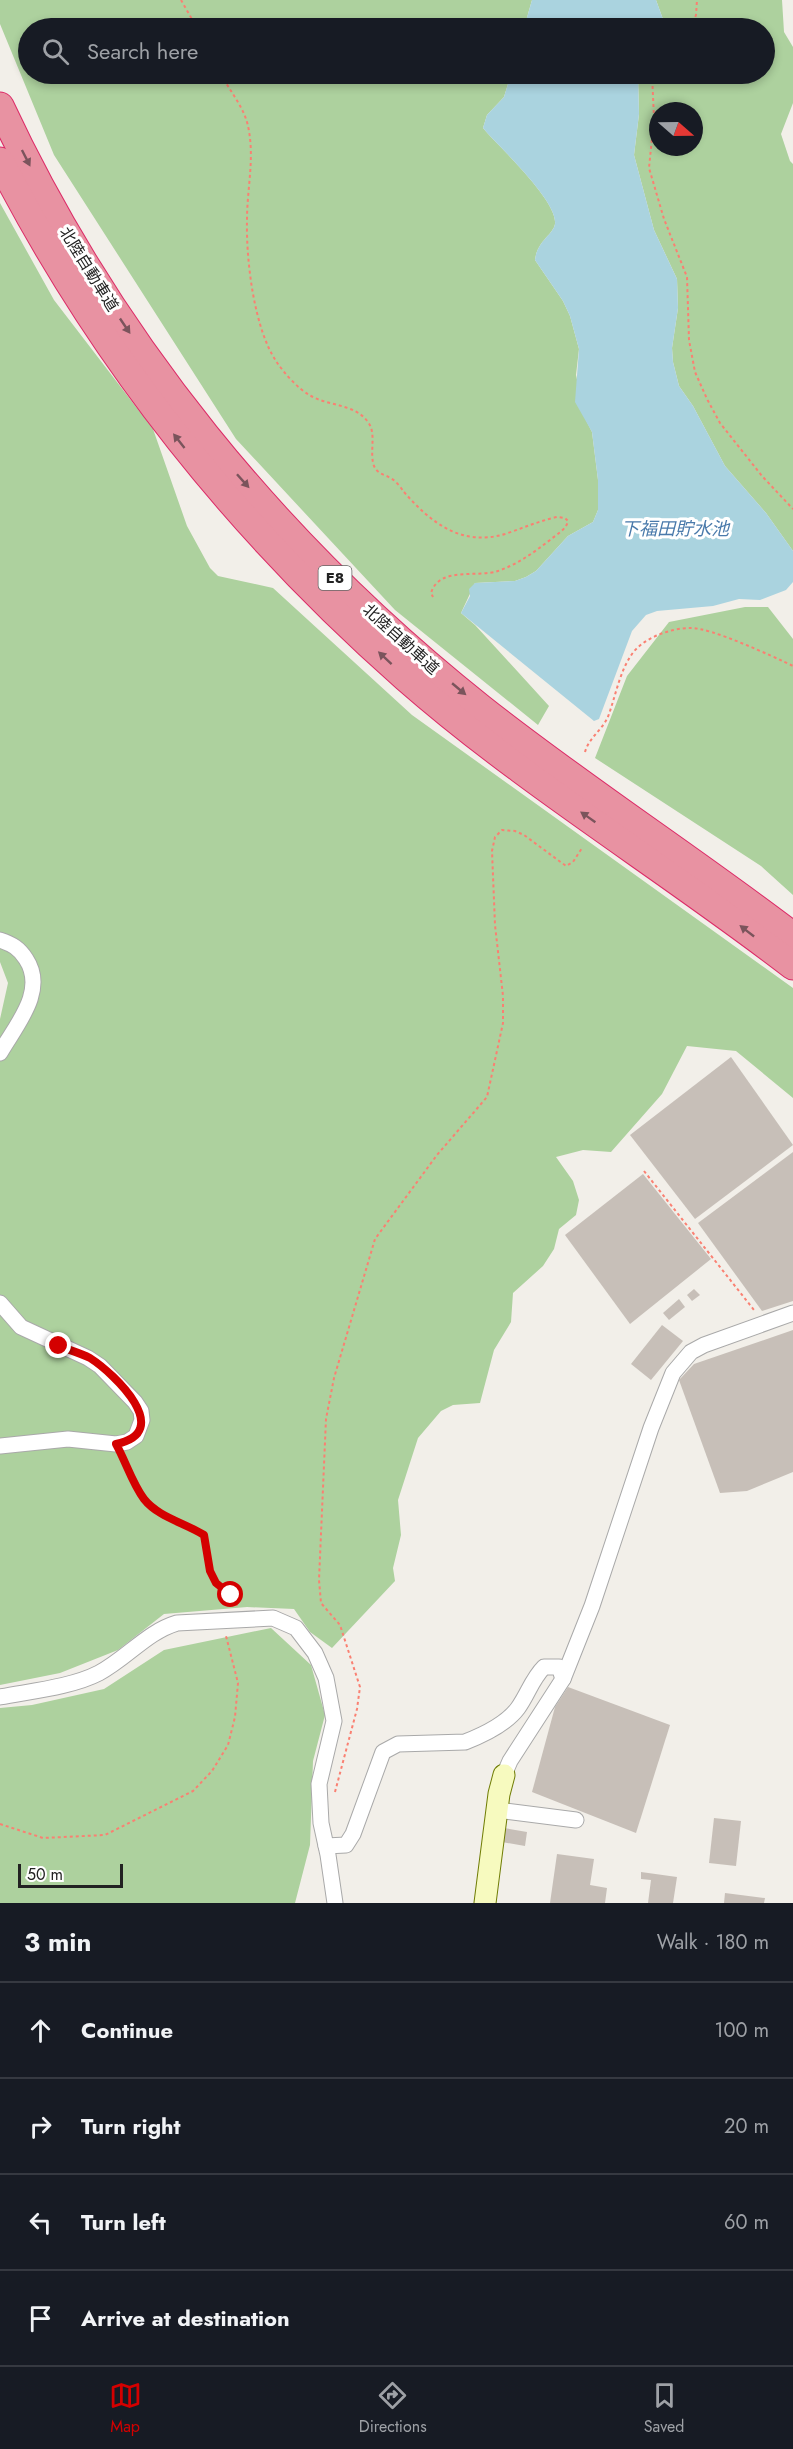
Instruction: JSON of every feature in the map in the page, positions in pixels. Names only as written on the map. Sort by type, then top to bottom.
[{"type":"highway","name":"北陸自動車道","points":[[0,106],[65,231],[149,362],[224,459],[294,537],[371,613],[481,708],[793,936]]},
{"type":"highway","name":"北陸自動車道","points":[[0,161],[50,256],[134,382],[218,490],[278,555],[339,616],[407,678],[468,729],[793,966]]},
{"type":"street","points":[[0,940],[19,949],[33,971],[34,982],[25,1011],[0,1053]]},
{"type":"street","points":[[0,1303],[21,1327],[100,1365],[141,1411],[141,1427],[136,1437],[127,1442],[116,1444],[68,1439],[0,1446]]},
{"type":"street","points":[[485,1903],[504,1775],[510,1761],[563,1679],[592,1606],[654,1418],[673,1373],[691,1352],[704,1345],[793,1313]]},
{"type":"street","points":[[0,1697],[75,1682],[97,1674],[167,1626],[177,1623],[273,1618],[296,1628],[315,1653],[326,1678],[334,1721],[319,1784],[319,1807],[335,1903]]},
{"type":"street","points":[[326,1846],[346,1845],[353,1834],[383,1752],[398,1744],[465,1742],[503,1722],[518,1709],[535,1676],[544,1667],[559,1667],[563,1679]]},
{"type":"street","points":[[497,1810],[576,1821]]},
{"type":"path","points":[[181,0],[191,18]]},
{"type":"path","points":[[695,18],[697,0]]},
{"type":"path","points":[[226,84],[248,123],[252,168],[247,222],[249,268],[257,314],[269,349],[276,361],[309,395],[361,414],[369,424],[372,434],[374,466],[381,475],[392,479],[417,508],[437,524],[459,534],[478,538],[504,534],[557,517],[568,520],[564,529],[517,563],[494,572],[451,576],[432,588],[433,597]]},
{"type":"path","points":[[652,84],[654,118],[649,168],[664,219],[687,277],[690,340],[695,372],[720,423],[762,476],[793,509]]},
{"type":"path","points":[[585,752],[588,742],[601,729],[609,715],[624,670],[633,652],[655,637],[690,627],[706,630],[793,666]]},
{"type":"path","points":[[334,1796],[357,1709],[360,1687],[340,1625],[321,1603],[318,1580],[327,1419],[334,1378],[375,1239],[437,1155],[488,1097],[503,1023],[495,924],[492,851],[495,837],[502,830],[515,831],[566,866],[573,862],[582,848]]},
{"type":"path","points":[[644,1171],[763,1323]]},
{"type":"path","points":[[116,1444],[145,1501],[204,1535],[210,1571],[216,1583],[237,1603],[238,1619]]},
{"type":"path","points":[[0,1824],[43,1838],[105,1835],[193,1791],[212,1771],[228,1745],[235,1717],[238,1683],[221,1620]]},
{"type":"green space","points":[[0,0],[532,0],[527,18],[18,18],[18,68],[0,24]]},
{"type":"green space","points":[[656,0],[782,0],[784,32],[793,47],[793,103],[781,134],[793,164],[793,551],[766,513],[725,466],[693,406],[679,386],[672,348],[678,308],[677,279],[654,230],[634,155],[639,114],[638,84],[775,84],[775,18],[663,18]]},
{"type":"green space","points":[[25,84],[508,84],[504,97],[487,115],[483,128],[526,174],[553,214],[554,228],[536,253],[535,260],[563,301],[570,316],[579,349],[576,375],[586,420],[592,432],[598,480],[598,510],[593,522],[568,536],[536,571],[526,577],[515,581],[475,583],[461,613],[475,625],[549,706],[538,725],[395,610],[236,439],[54,155]]},
{"type":"green space","points":[[0,203],[54,300],[153,429],[187,526],[210,568],[218,576],[273,588],[412,715],[793,988],[793,1098],[736,1051],[687,1046],[662,1094],[611,1152],[583,1150],[556,1157],[573,1181],[579,1200],[576,1215],[559,1229],[554,1249],[543,1266],[513,1293],[511,1322],[494,1350],[480,1403],[453,1405],[441,1411],[418,1438],[398,1500],[401,1535],[393,1568],[395,1581],[332,1648],[310,1632],[294,1609],[247,1607],[164,1614],[118,1650],[60,1673],[0,1685],[0,1019],[8,983],[0,962]]},
{"type":"green space","points":[[745,607],[768,607],[793,639],[793,895],[761,866],[595,758],[627,676],[669,622]]},
{"type":"green space","points":[[271,1628],[311,1665],[325,1715],[313,1761],[310,1845],[295,1903],[0,1903],[0,1708],[32,1705],[104,1689],[164,1650]]},
{"type":"water","points":[[532,0],[656,0],[663,18],[527,18]]},
{"type":"water","name":"下福田貯水池","points":[[508,84],[638,84],[639,114],[634,155],[654,230],[677,279],[678,308],[672,348],[679,386],[693,406],[725,466],[766,513],[793,551],[793,582],[786,590],[760,600],[739,599],[713,606],[657,611],[646,615],[632,631],[599,719],[594,721],[461,613],[470,596],[469,589],[475,583],[515,581],[526,577],[536,571],[568,536],[593,522],[598,510],[598,480],[592,432],[575,402],[579,349],[570,316],[563,301],[535,260],[536,253],[554,228],[553,214],[526,174],[483,128],[487,115],[504,97]]},
{"type":"building","points":[[731,1057],[793,1145],[695,1219],[630,1135]]},
{"type":"building","points":[[793,1152],[793,1301],[762,1311],[698,1223]]},
{"type":"building","points":[[643,1174],[711,1259],[630,1324],[565,1235]]},
{"type":"building","points":[[694,1289],[700,1295],[692,1301],[687,1295]]},
{"type":"building","points":[[679,1299],[685,1307],[669,1320],[663,1313]]},
{"type":"building","points":[[662,1325],[683,1341],[651,1380],[631,1364]]},
{"type":"building","points":[[793,1330],[793,1472],[747,1491],[720,1493],[679,1380],[694,1364]]},
{"type":"building","points":[[568,1687],[670,1725],[636,1833],[532,1792],[555,1707]]},
{"type":"building","points":[[714,1818],[741,1821],[736,1866],[709,1863]]},
{"type":"building","points":[[504,1828],[527,1832],[525,1846],[502,1842]]},
{"type":"building","points":[[557,1854],[594,1859],[590,1885],[607,1888],[605,1903],[550,1903]]},
{"type":"building","points":[[641,1872],[677,1877],[673,1903],[648,1903],[651,1880],[641,1879]]},
{"type":"building","points":[[725,1893],[765,1898],[764,1903],[724,1903]]},
{"type":"route","points":[[59,1346],[100,1365],[135,1402],[141,1411],[141,1427],[136,1437],[116,1444],[136,1487],[145,1501],[159,1511],[204,1535],[210,1571],[216,1583],[231,1595]]}]
